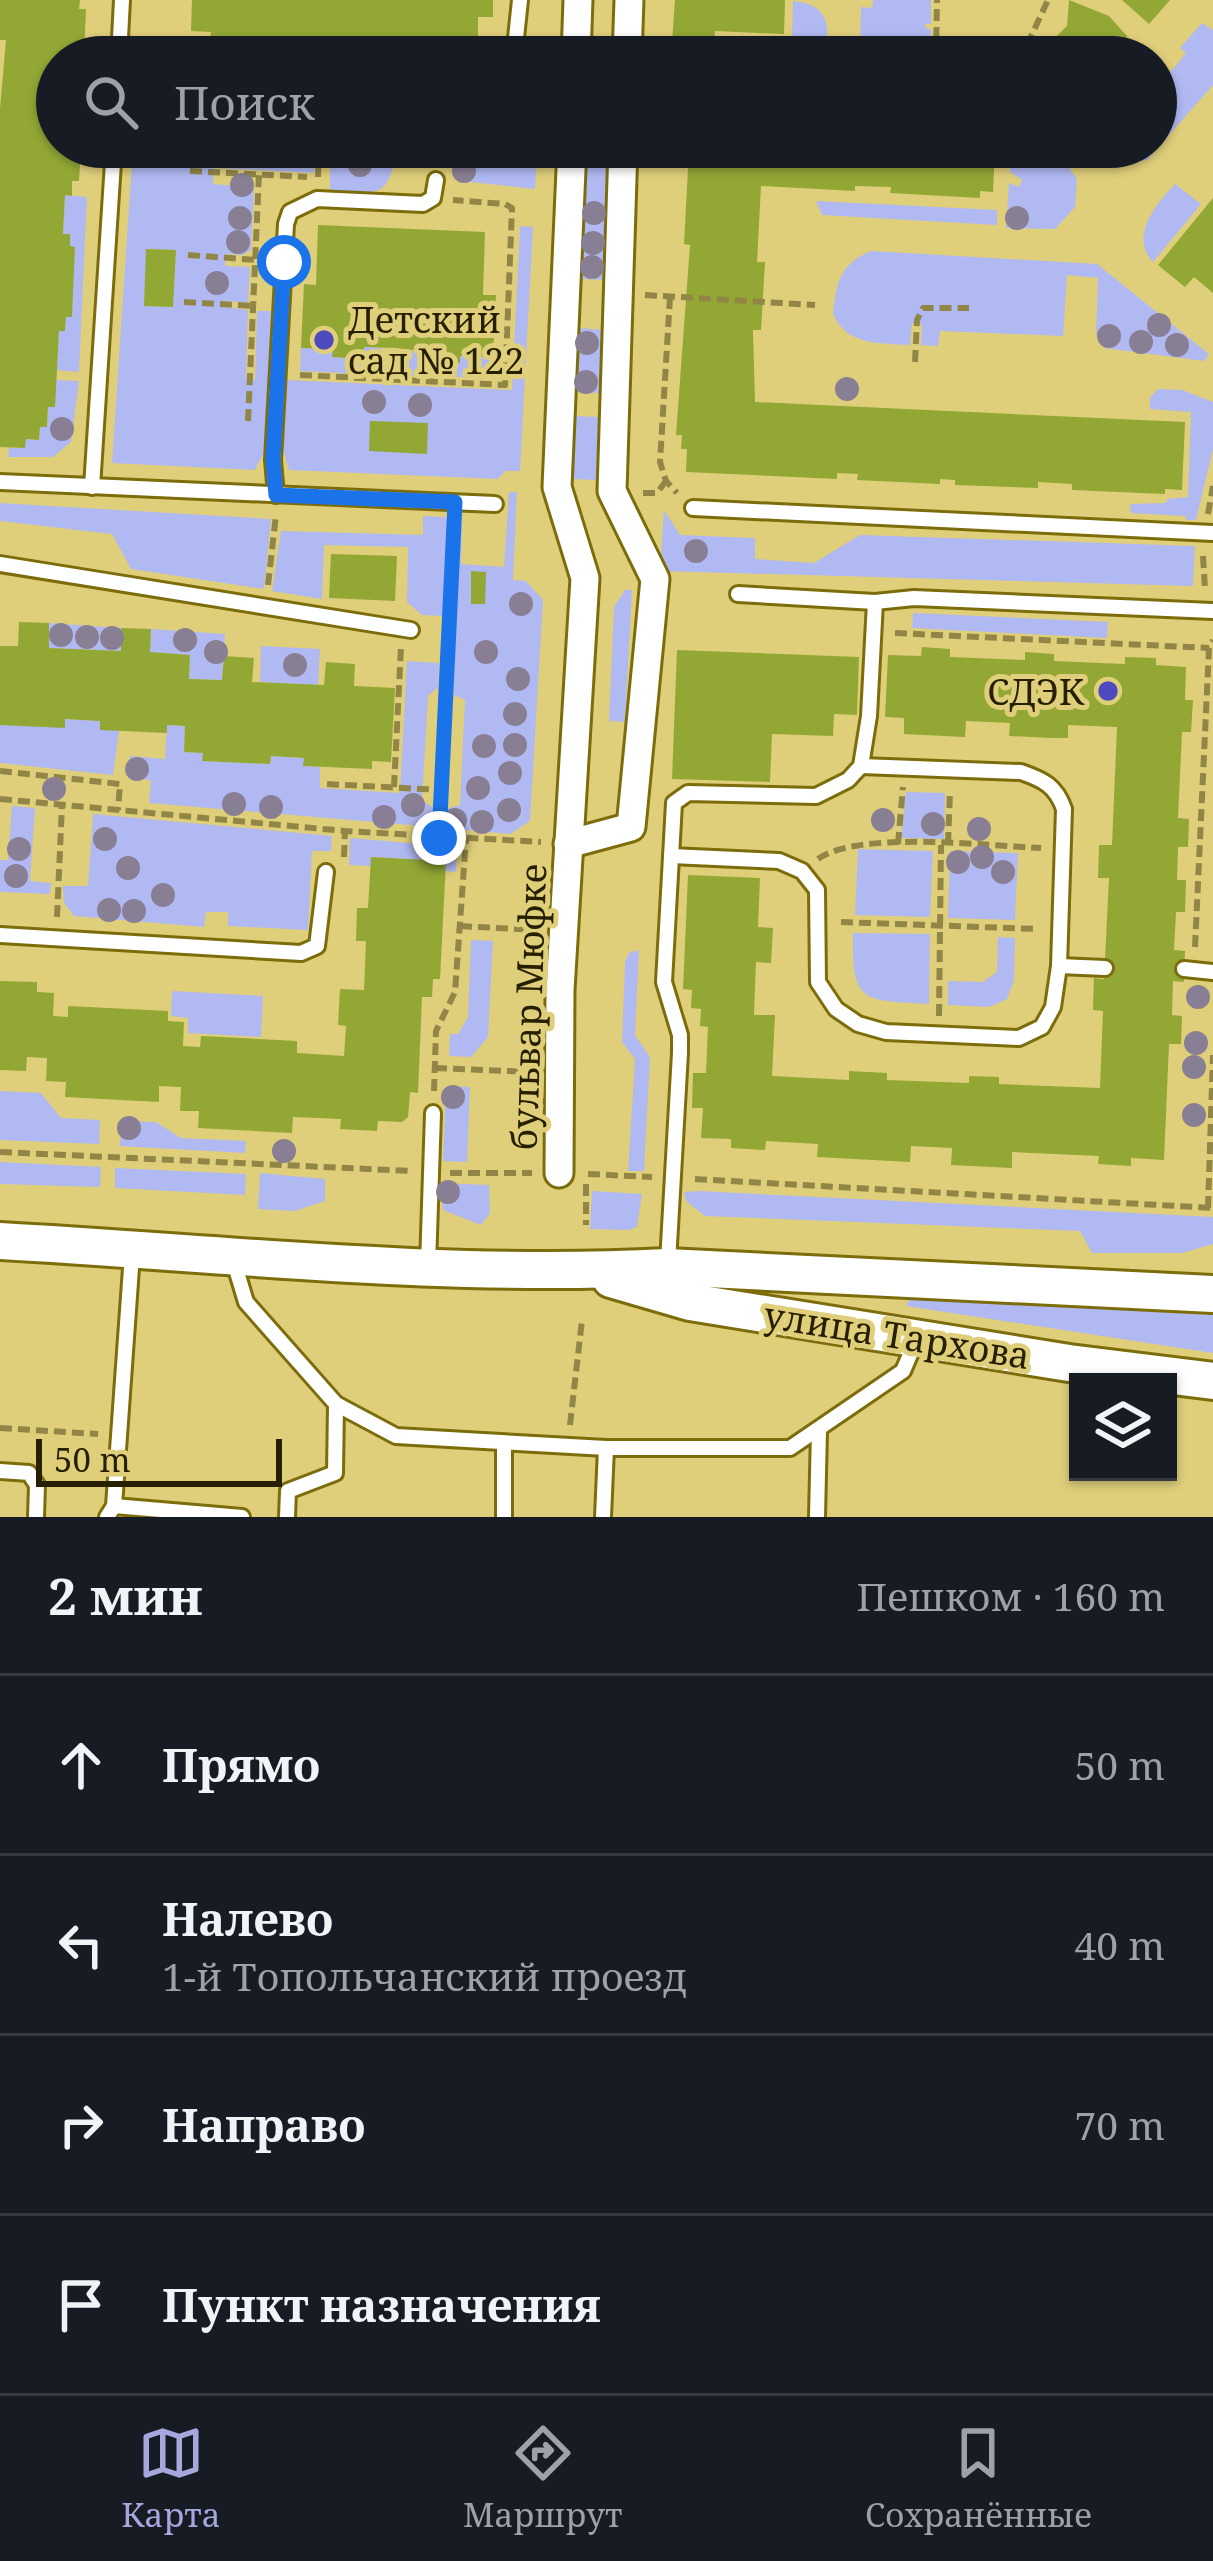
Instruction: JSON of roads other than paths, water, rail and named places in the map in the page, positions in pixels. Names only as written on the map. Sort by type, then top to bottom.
[{"type":"main road","name":"улица Тархова","points":[[0,1241],[428,1265],[585,1271],[668,1267],[1213,1294]]},
{"type":"main road","name":"улица Тархова","points":[[585,1271],[690,1302],[1213,1381]]},
{"type":"street","points":[[577,36],[578,0]]},
{"type":"street","points":[[628,36],[629,0]]},
{"type":"street","name":"бульвар Мюфке","points":[[571,168],[557,488],[585,578],[559,1073],[573,1174]]},
{"type":"street","name":"бульвар Мюфке","points":[[568,844],[631,827],[655,579],[612,491],[622,168]]},
{"type":"lane","points":[[120,36],[122,0]]},
{"type":"lane","points":[[516,36],[520,0]]},
{"type":"lane","points":[[92,487],[113,168]]},
{"type":"lane","points":[[276,495],[273,460],[290,212],[317,199],[423,204],[433,198],[436,180]]},
{"type":"lane","points":[[0,482],[495,504]]},
{"type":"lane","points":[[692,508],[1213,533]]},
{"type":"lane","points":[[0,564],[406,629]]},
{"type":"lane","points":[[738,595],[1213,611]]},
{"type":"lane","points":[[668,1267],[680,1035],[664,982],[674,803],[688,794],[816,796],[848,780],[861,766],[869,716],[875,602]]},
{"type":"lane","points":[[671,856],[779,861],[802,871],[817,890],[818,982],[836,1009],[857,1024],[886,1032],[1019,1038],[1042,1027],[1053,1007],[1059,966],[1064,809],[1059,794],[1046,781],[1022,772],[861,766]]},
{"type":"lane","points":[[0,935],[301,953],[317,946],[326,872]]},
{"type":"lane","points":[[1059,966],[1105,968]]},
{"type":"lane","points":[[1184,969],[1213,972]]},
{"type":"lane","points":[[428,1265],[433,1113]]},
{"type":"lane","points":[[132,1249],[111,1512],[242,1517]]},
{"type":"lane","points":[[231,1254],[246,1302],[336,1404],[396,1436],[606,1448],[790,1448],[904,1371],[917,1338]]},
{"type":"lane","points":[[287,1517],[288,1491],[335,1473],[336,1404]]},
{"type":"lane","points":[[817,1517],[819,1431]]},
{"type":"lane","points":[[504,1444],[504,1517]]},
{"type":"lane","points":[[603,1517],[606,1448]]},
{"type":"lane","points":[[0,1471],[29,1473],[38,1484],[36,1517]]},
{"type":"place","name":"Детский сад № 122","points":[[324,340]]},
{"type":"place","name":"СДЭК","points":[[1108,691]]}]
